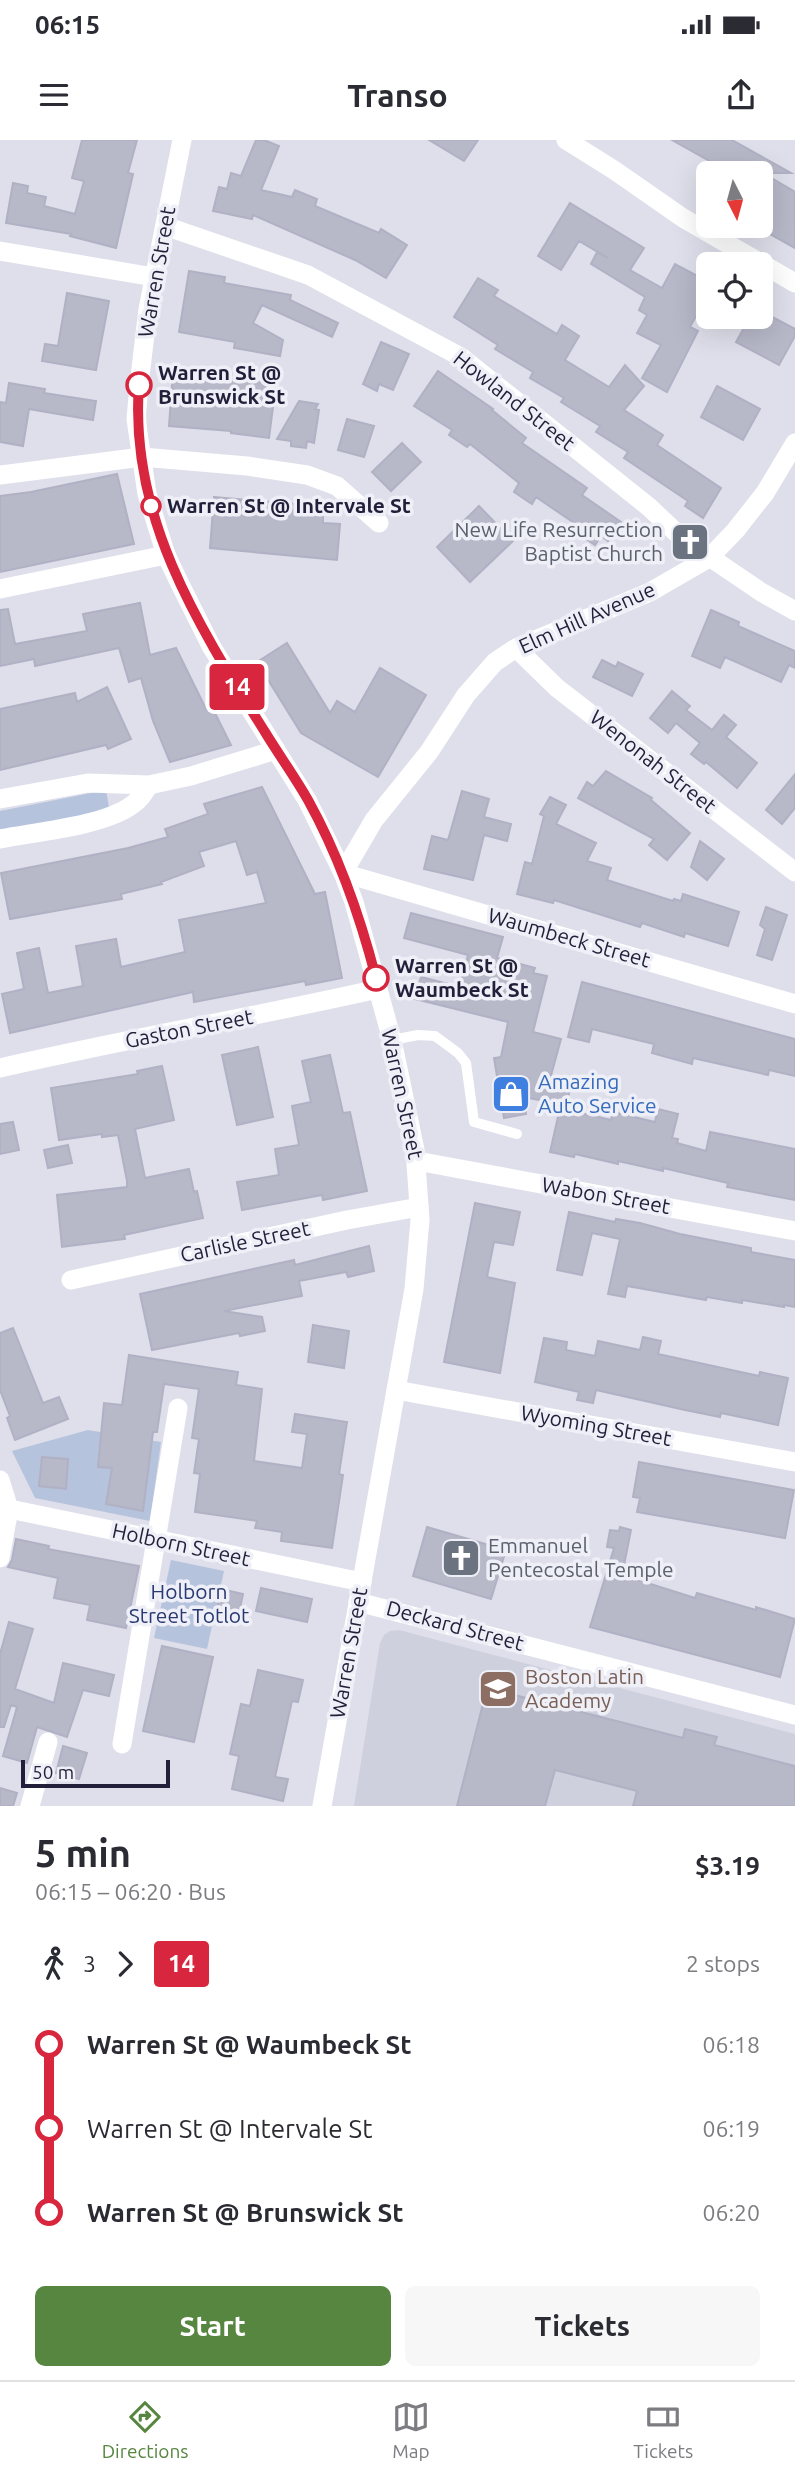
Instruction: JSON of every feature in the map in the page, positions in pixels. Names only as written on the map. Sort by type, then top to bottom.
[{"type":"street","name":"Warren Street","points":[[182,140],[148,309],[136,419],[147,494],[166,555],[211,646],[307,800],[343,873],[365,936],[379,989],[417,1161],[419,1207],[414,1289],[322,1806]]},
{"type":"street","points":[[566,140],[683,218],[795,283]]},
{"type":"street","name":"Howland Street","points":[[165,226],[308,275],[461,357],[649,507],[683,539],[761,592],[795,611]]},
{"type":"street","points":[[0,251],[154,277]]},
{"type":"street","name":"Elm Hill Avenue","points":[[343,873],[374,820],[429,752],[466,695],[495,662],[516,648],[650,592],[709,558],[765,493],[794,449]]},
{"type":"street","points":[[0,475],[142,457],[247,466],[307,475],[337,486],[379,523]]},
{"type":"street","points":[[0,589],[166,555]]},
{"type":"street","name":"Wenonah Street","points":[[516,648],[557,688],[795,872]]},
{"type":"street","points":[[0,799],[89,783],[149,785],[191,776],[276,750]]},
{"type":"street","points":[[0,839],[110,816],[130,807],[142,797],[149,785]]},
{"type":"street","name":"Waumbeck Street","points":[[343,873],[795,1004]]},
{"type":"street","name":"Gaston Street","points":[[0,1068],[379,989]]},
{"type":"street","name":"Wabon Street","points":[[417,1161],[795,1231]]},
{"type":"street","name":"Carlisle Street","points":[[71,1280],[419,1207]]},
{"type":"street","name":"Wyoming Street","points":[[396,1390],[795,1462]]},
{"type":"street","points":[[122,1744],[178,1408]]},
{"type":"street","points":[[0,1480],[4,1508],[0,1558]]},
{"type":"street","name":"Holborn Street","points":[[4,1508],[155,1539],[360,1592]]},
{"type":"street","name":"Deckard Street","points":[[360,1592],[795,1715]]},
{"type":"street","points":[[30,1806],[48,1742]]},
{"type":"lane","points":[[392,1040],[435,1035],[466,1063],[474,1122],[517,1134]]},
{"type":"shaded area","name":"Boston Latin Academy","points":[[399,1630],[795,1734],[795,1806],[354,1806],[380,1643],[384,1635]]},
{"type":"green space","points":[[106,790],[110,813],[0,834],[0,811]]},
{"type":"green space","points":[[88,1430],[161,1442],[150,1521],[35,1498],[12,1451]]},
{"type":"green space","name":"Holborn Street Totlot","points":[[171,1560],[224,1571],[207,1649],[154,1638]]},
{"type":"building","points":[[82,140],[137,140],[128,173],[133,174],[116,248],[70,236],[71,234],[6,223],[13,183],[28,186],[27,193],[46,197],[44,206],[75,214],[84,181],[72,178]]},
{"type":"building","points":[[256,140],[279,146],[261,190],[292,197],[295,190],[317,199],[315,206],[379,233],[381,229],[407,245],[386,278],[355,260],[253,215],[252,219],[213,211],[219,187],[227,189],[231,173],[241,176]]},
{"type":"building","points":[[429,140],[478,140],[464,161]]},
{"type":"building","points":[[672,140],[732,140],[770,161],[710,161]]},
{"type":"building","points":[[774,163],[791,173],[774,173]]},
{"type":"building","points":[[774,180],[795,192],[795,248],[774,236]]},
{"type":"building","points":[[570,203],[644,248],[630,270],[662,288],[675,264],[696,275],[696,316],[690,327],[698,331],[667,392],[642,378],[661,345],[637,333],[647,315],[639,310],[645,297],[591,264],[597,252],[608,258],[579,241],[561,270],[538,256]]},
{"type":"building","points":[[189,271],[225,277],[224,283],[291,295],[290,300],[338,323],[332,337],[262,305],[253,323],[283,340],[280,356],[234,348],[235,342],[179,332]]},
{"type":"building","points":[[478,278],[498,290],[494,296],[557,334],[562,325],[579,336],[565,360],[609,387],[625,365],[644,386],[624,410],[663,435],[657,445],[721,488],[703,518],[685,506],[688,501],[624,458],[628,452],[596,432],[600,426],[561,402],[564,398],[530,378],[533,372],[495,349],[498,345],[454,317]]},
{"type":"building","points":[[67,293],[109,301],[96,370],[42,361],[45,344],[58,346]]},
{"type":"building","points":[[773,317],[795,329],[795,336],[779,365],[736,342],[743,329],[773,329]]},
{"type":"building","points":[[381,342],[409,354],[393,390],[379,384],[377,391],[363,384]]},
{"type":"building","points":[[438,371],[493,409],[526,438],[522,443],[587,488],[582,495],[621,522],[608,541],[601,536],[595,545],[576,532],[580,527],[536,497],[532,504],[514,492],[519,483],[470,444],[467,447],[449,435],[452,430],[414,406]]},
{"type":"building","points":[[173,372],[276,384],[269,438],[231,431],[169,426]]},
{"type":"building","points":[[9,383],[45,389],[44,393],[96,401],[93,420],[29,409],[23,446],[0,442],[0,402],[6,403]]},
{"type":"building","points":[[717,386],[760,409],[743,440],[701,417]]},
{"type":"building","points":[[299,401],[318,404],[315,409],[319,410],[314,443],[307,441],[306,448],[291,446],[291,441],[277,439]]},
{"type":"building","points":[[347,419],[374,426],[364,457],[338,450]]},
{"type":"building","points":[[402,443],[421,462],[391,491],[372,472]]},
{"type":"building","points":[[117,474],[134,544],[0,572],[0,496]]},
{"type":"building","points":[[214,497],[306,505],[305,512],[323,516],[323,523],[340,524],[337,560],[210,548]]},
{"type":"building","points":[[479,506],[513,541],[470,582],[437,547]]},
{"type":"building","points":[[140,603],[150,655],[176,648],[206,709],[212,707],[231,745],[170,762],[153,721],[141,678],[129,682],[119,648],[35,666],[34,659],[0,666],[0,610],[8,609],[15,644],[87,631],[83,614]]},
{"type":"building","points":[[711,610],[739,622],[738,626],[795,651],[795,668],[789,665],[781,682],[725,657],[720,668],[692,656]]},
{"type":"building","points":[[287,643],[330,713],[337,701],[355,712],[380,668],[426,695],[378,777],[301,733],[257,662]]},
{"type":"building","points":[[602,660],[616,667],[618,662],[643,674],[632,696],[593,677]]},
{"type":"building","points":[[107,687],[131,739],[108,749],[106,745],[0,770],[0,709],[75,693],[77,702]]},
{"type":"building","points":[[672,691],[690,706],[686,710],[712,730],[724,715],[736,725],[726,737],[757,763],[737,788],[706,762],[704,764],[691,754],[700,743],[676,723],[668,733],[650,718]]},
{"type":"building","points":[[606,771],[652,798],[651,800],[690,833],[667,860],[649,845],[654,839],[578,798],[587,782],[593,786]]},
{"type":"building","points":[[795,774],[795,808],[782,824],[766,810]]},
{"type":"building","points":[[262,787],[315,894],[325,892],[342,978],[306,985],[305,981],[194,1002],[193,992],[10,1033],[2,994],[24,989],[17,953],[39,948],[48,993],[83,986],[76,946],[116,939],[121,967],[185,952],[179,920],[266,903],[257,872],[247,875],[236,841],[199,852],[204,866],[161,882],[162,884],[121,894],[122,899],[10,919],[1,873],[128,848],[168,837],[165,829],[208,814],[204,804]]},
{"type":"building","points":[[462,791],[489,799],[484,817],[511,824],[507,841],[484,835],[473,880],[424,869],[432,836],[448,840]]},
{"type":"building","points":[[550,797],[566,805],[556,824],[596,843],[587,861],[611,868],[607,880],[673,901],[681,901],[683,894],[739,912],[728,946],[685,933],[684,937],[642,923],[640,927],[554,900],[553,903],[517,894],[525,862],[532,864],[544,816],[540,814]]},
{"type":"building","points":[[700,841],[724,859],[707,880],[691,867]]},
{"type":"building","points":[[766,907],[787,915],[772,960],[757,955],[765,929],[760,925]]},
{"type":"building","points":[[411,913],[503,937],[497,958],[535,968],[533,973],[547,976],[533,1032],[561,1039],[549,1083],[570,1087],[567,1105],[523,1097],[526,1114],[504,1118],[494,1058],[501,1057],[508,1022],[415,999],[421,977],[460,987],[468,955],[404,938]]},
{"type":"building","points":[[582,982],[795,1039],[795,1076],[769,1070],[768,1075],[693,1058],[692,1064],[652,1053],[654,1044],[592,1029],[589,1042],[568,1037]]},
{"type":"building","points":[[258,1047],[273,1117],[237,1125],[222,1055]]},
{"type":"building","points":[[330,1055],[343,1113],[350,1112],[367,1191],[323,1200],[322,1195],[242,1210],[237,1182],[279,1175],[275,1149],[299,1145],[292,1106],[311,1102],[302,1061]]},
{"type":"building","points":[[162,1066],[174,1120],[135,1129],[145,1178],[189,1169],[203,1218],[124,1235],[125,1239],[62,1247],[57,1195],[127,1187],[127,1181],[118,1135],[102,1137],[102,1134],[59,1140],[51,1088],[138,1074],[137,1071]]},
{"type":"building","points":[[560,1108],[611,1120],[613,1112],[655,1122],[658,1109],[678,1114],[672,1138],[678,1139],[677,1143],[706,1151],[710,1132],[795,1149],[795,1200],[727,1187],[728,1183],[663,1168],[663,1171],[618,1161],[618,1164],[575,1154],[574,1157],[550,1152]]},
{"type":"building","points":[[13,1122],[19,1150],[0,1154],[0,1124]]},
{"type":"building","points":[[68,1145],[72,1163],[48,1168],[44,1150]]},
{"type":"building","points":[[475,1203],[520,1212],[513,1245],[494,1242],[487,1277],[515,1283],[500,1373],[444,1362]]},
{"type":"building","points":[[569,1212],[615,1222],[616,1219],[640,1223],[751,1248],[751,1252],[795,1260],[795,1307],[707,1297],[706,1300],[627,1286],[625,1297],[608,1294],[620,1239],[592,1233],[582,1275],[557,1270]]},
{"type":"building","points":[[369,1246],[374,1271],[348,1277],[346,1272],[299,1281],[302,1296],[224,1311],[262,1317],[265,1331],[240,1336],[239,1333],[152,1350],[140,1294],[294,1260],[295,1265]]},
{"type":"building","points":[[313,1325],[349,1331],[344,1368],[308,1362]]},
{"type":"building","points":[[13,1328],[43,1403],[59,1397],[68,1419],[15,1440],[7,1418],[10,1416],[0,1390],[0,1333]]},
{"type":"building","points":[[643,1337],[661,1341],[658,1354],[759,1376],[760,1372],[788,1378],[778,1425],[721,1413],[720,1417],[596,1390],[593,1403],[577,1400],[579,1392],[535,1382],[544,1338],[567,1342],[566,1350],[595,1356],[598,1341],[640,1350]]},
{"type":"building","points":[[129,1355],[238,1372],[236,1385],[262,1389],[254,1461],[302,1468],[307,1434],[292,1432],[295,1414],[347,1422],[339,1474],[343,1475],[332,1548],[281,1541],[282,1532],[255,1528],[257,1521],[195,1512],[200,1474],[194,1473],[199,1439],[192,1438],[199,1389],[164,1384],[157,1432],[153,1432],[143,1511],[106,1504],[112,1468],[98,1467],[104,1403],[122,1405]]},
{"type":"building","points":[[42,1457],[68,1459],[66,1489],[39,1486]]},
{"type":"building","points":[[639,1462],[794,1490],[785,1538],[637,1512],[640,1498],[633,1497]]},
{"type":"building","name":"Emmanuel Pentecostal Temple","points":[[427,1527],[506,1550],[491,1599],[413,1576]]},
{"type":"building","points":[[620,1527],[631,1530],[622,1575],[695,1598],[697,1593],[795,1619],[780,1677],[590,1627],[614,1548],[607,1547],[610,1530],[619,1531]]},
{"type":"building","points":[[16,1539],[49,1546],[48,1549],[139,1566],[126,1628],[87,1620],[90,1605],[54,1598],[58,1578],[8,1567]]},
{"type":"building","points":[[261,1588],[312,1599],[307,1622],[256,1611]]},
{"type":"building","points":[[221,1589],[243,1594],[239,1613],[217,1608]]},
{"type":"building","points":[[9,1622],[33,1629],[15,1689],[54,1703],[63,1663],[114,1675],[109,1696],[83,1690],[67,1737],[37,1727],[27,1763],[3,1756],[17,1707],[11,1705],[4,1727],[0,1727],[0,1654]]},
{"type":"building","points":[[162,1646],[213,1657],[194,1742],[143,1731]]},
{"type":"building","points":[[258,1670],[303,1680],[298,1702],[292,1701],[275,1777],[288,1779],[283,1801],[232,1789],[239,1756],[230,1754],[241,1704],[250,1706]]},
{"type":"building","points":[[487,1688],[683,1738],[685,1729],[717,1737],[714,1745],[795,1766],[795,1806],[633,1806],[637,1791],[555,1770],[545,1806],[457,1806]]},
{"type":"building","points":[[63,1746],[87,1753],[79,1779],[56,1773]]},
{"type":"building","points":[[0,1788],[17,1793],[13,1806],[0,1806]]},
{"type":"bus line","name":"14","points":[[139,385],[136,419],[147,494],[166,555],[211,646],[307,800],[343,873],[376,978]]},
{"type":"place","name":"Warren St @ Brunswick St","points":[[139,385]]},
{"type":"place","name":"Warren St @ Intervale St","points":[[151,506]]},
{"type":"place","name":"New Life Resurrection Baptist Church","points":[[690,542]]},
{"type":"place","name":"Warren St @ Waumbeck St","points":[[376,978]]},
{"type":"place","name":"Amazing Auto Service","points":[[511,1094]]},
{"type":"place","name":"Emmanuel Pentecostal Temple","points":[[461,1558]]},
{"type":"place","name":"Boston Latin Academy","points":[[498,1689]]}]
